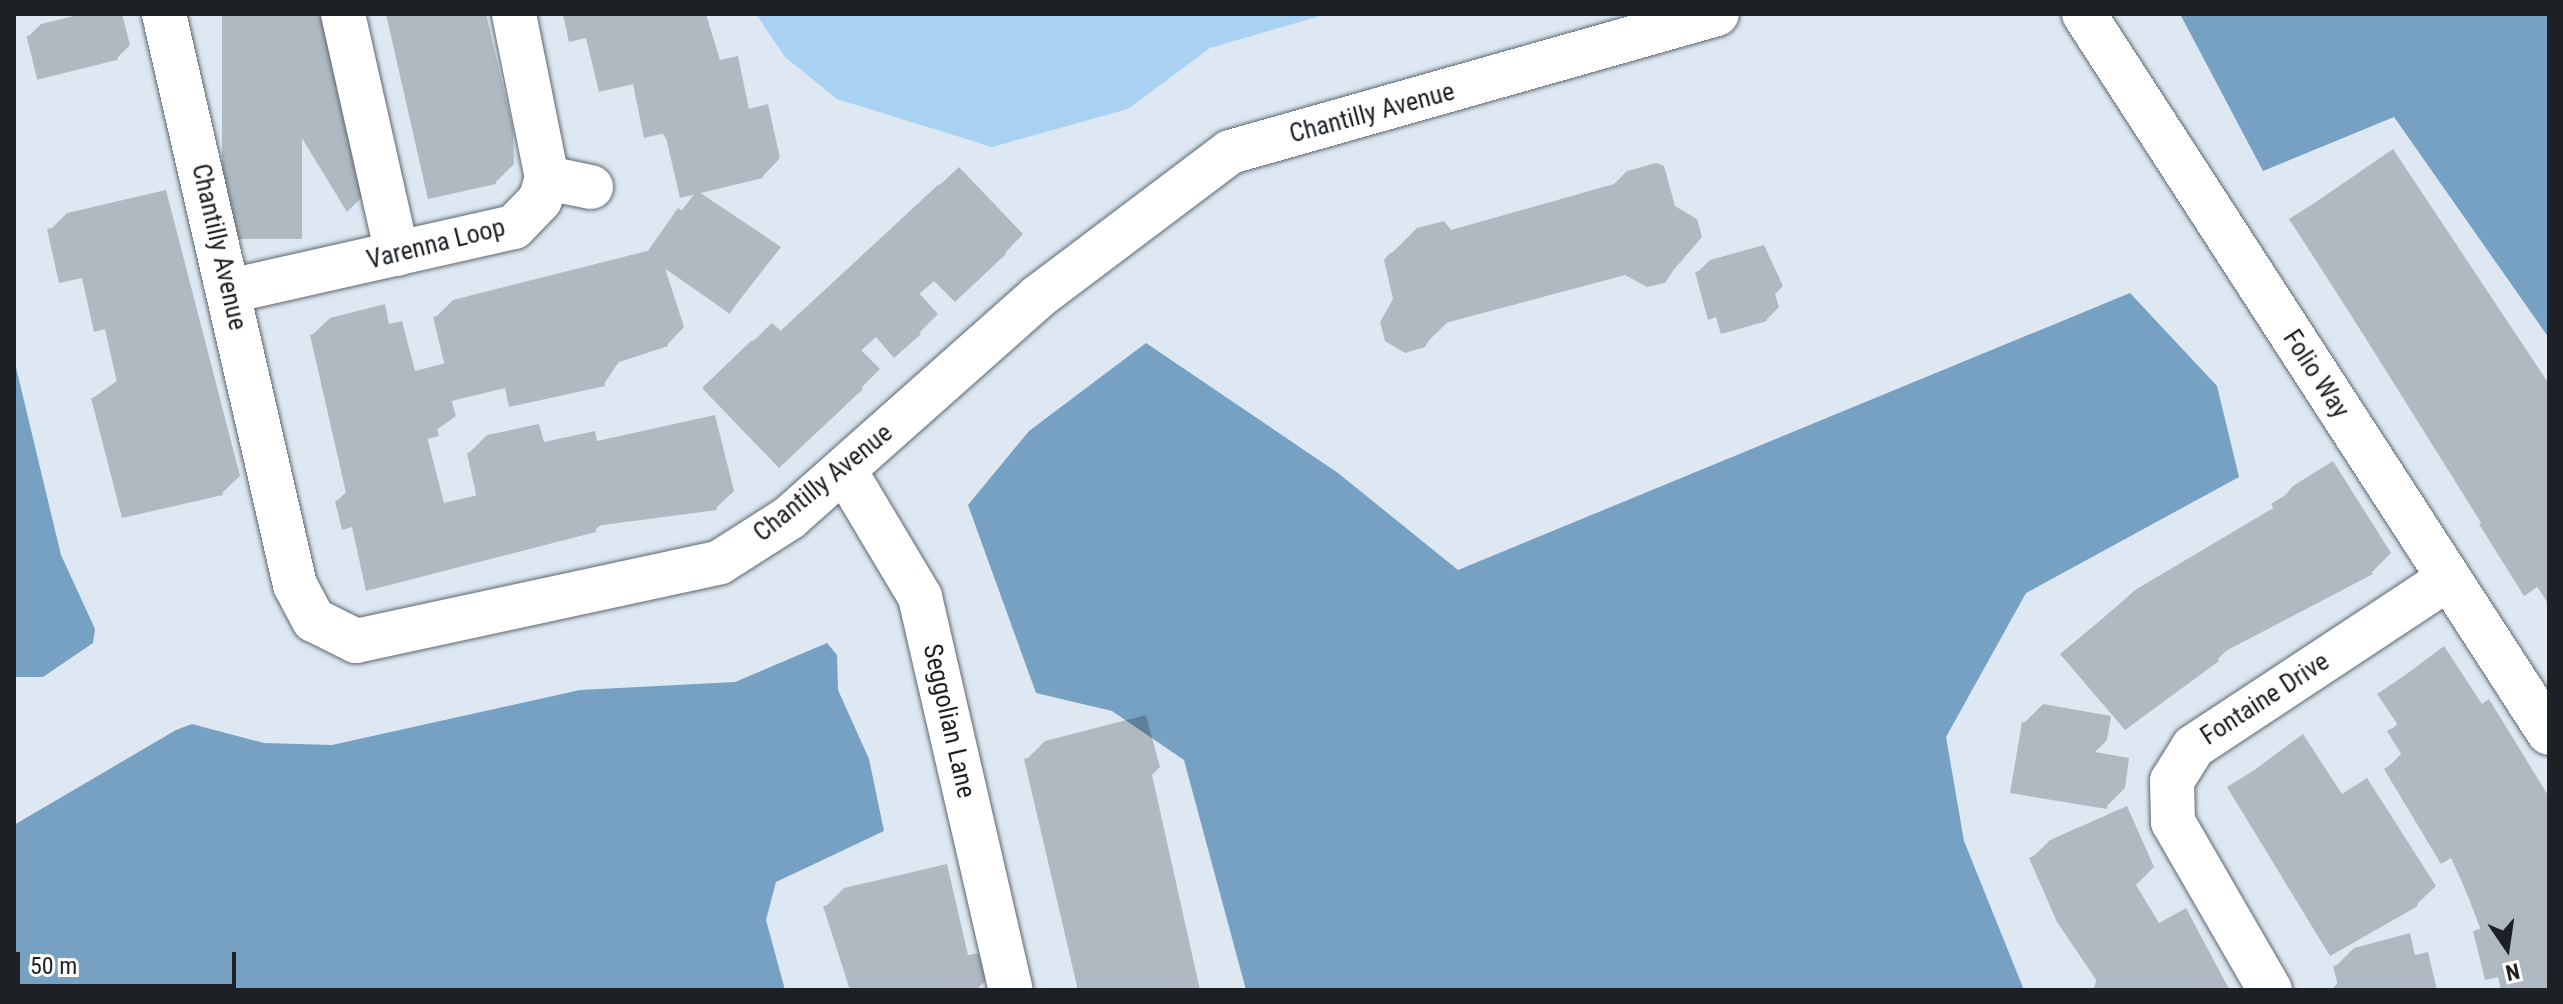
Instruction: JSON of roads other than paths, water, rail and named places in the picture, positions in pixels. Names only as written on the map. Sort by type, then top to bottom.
[{"type":"street","name":"Chantilly Avenue","points":[[164,14],[295,585],[314,620],[356,641],[720,562],[845,471],[1039,296],[1230,152],[1717,14]]},
{"type":"street","points":[[343,14],[397,254]]},
{"type":"street","points":[[514,14],[547,178],[591,187]]},
{"type":"street","name":"Folio Way","points":[[2084,14],[2549,733]]},
{"type":"street","name":"Varenna Loop","points":[[230,291],[514,227],[540,200],[547,178]]},
{"type":"street","name":"Seggolian Lane","points":[[845,471],[920,597],[1011,990]]},
{"type":"street","name":"Fontaine Drive","points":[[2270,990],[2173,822],[2172,781],[2193,747],[2448,579]]}]
